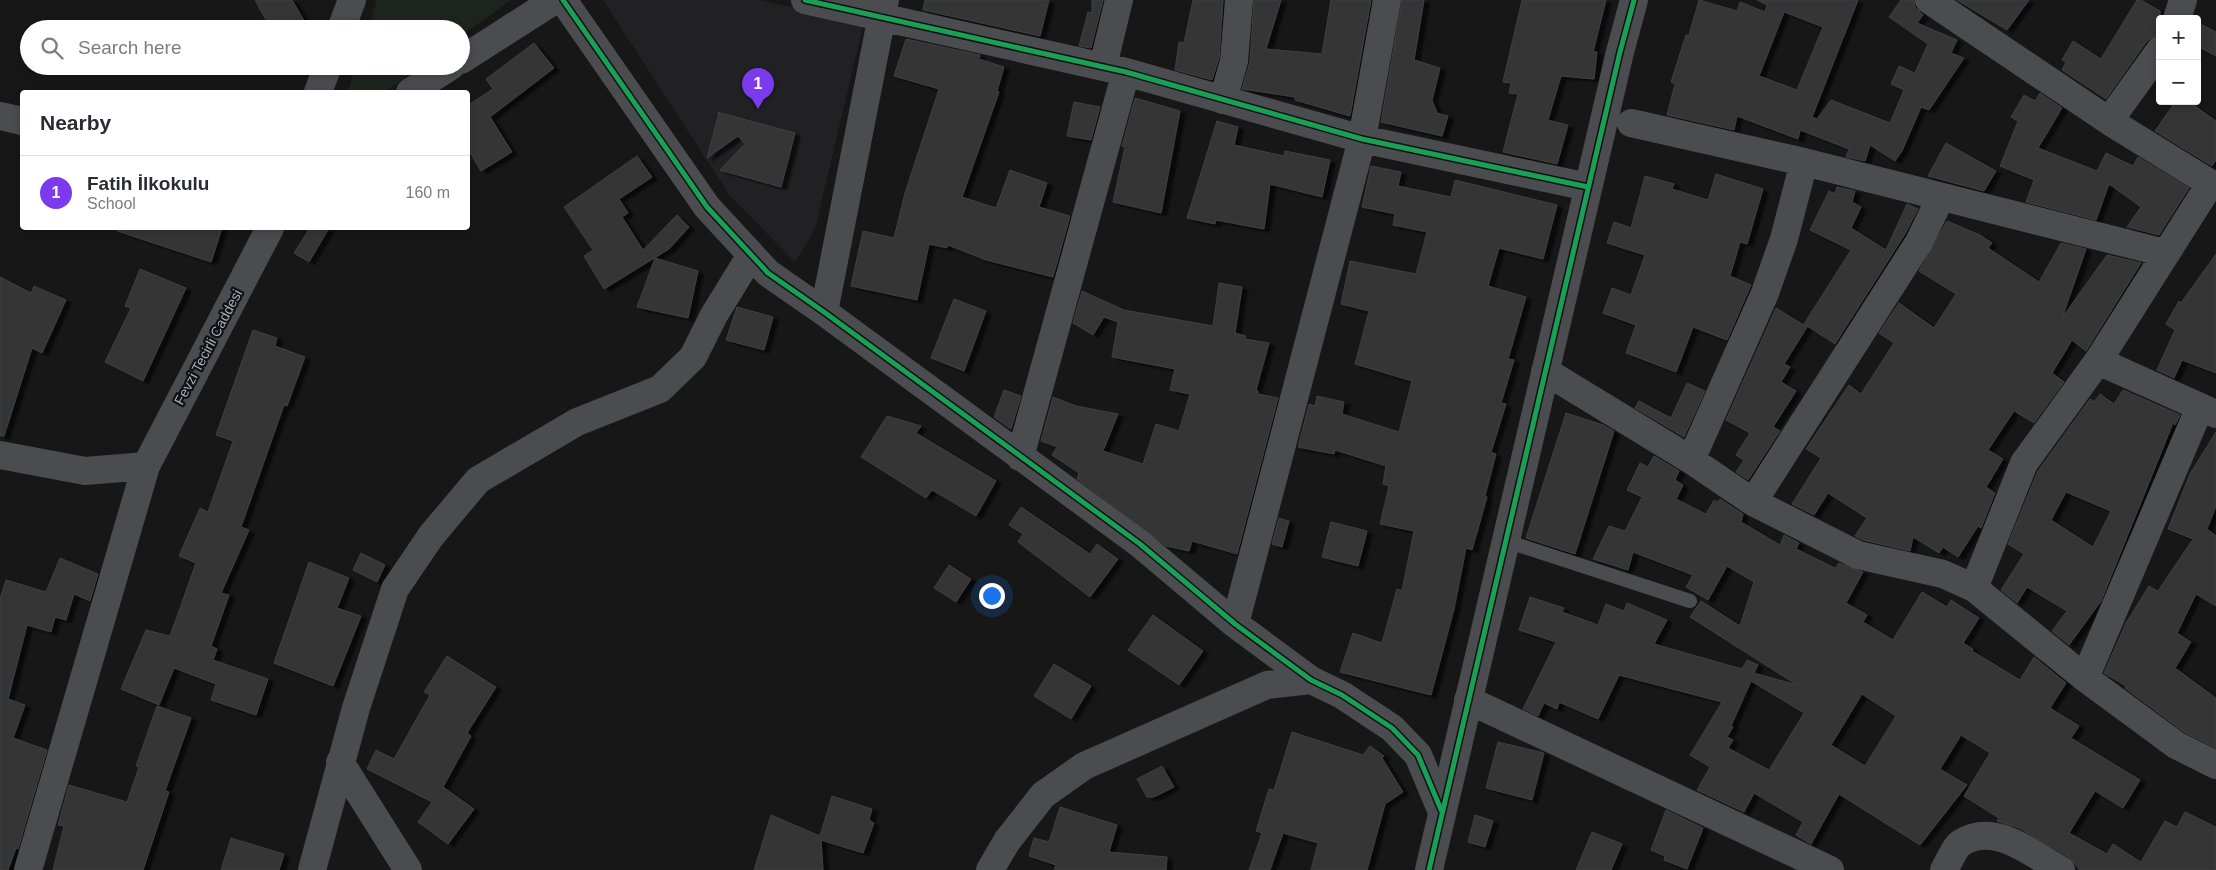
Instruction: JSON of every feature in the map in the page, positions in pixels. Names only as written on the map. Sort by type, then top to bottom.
[{"type":"street","points":[[344,20],[352,0]]},
{"type":"street","points":[[470,54],[555,0]]},
{"type":"street","points":[[563,0],[707,208],[768,273],[1140,544],[1235,624],[1312,680],[1342,695],[1392,728],[1418,755],[1442,812]]},
{"type":"street","points":[[805,0],[883,9],[1115,69],[1362,139],[1588,188]]},
{"type":"street","points":[[1020,457],[1115,69],[1119,0]]},
{"type":"street","points":[[1224,100],[1234,60],[1239,0]]},
{"type":"street","points":[[1235,624],[1362,139],[1387,0]]},
{"type":"street","points":[[1429,870],[1588,188],[1634,0]]},
{"type":"street","points":[[1929,0],[2108,121],[2213,185],[2165,253],[2098,361],[2024,463],[1974,588]]},
{"type":"street","points":[[2178,15],[2183,0]]},
{"type":"street","points":[[824,312],[883,9]]},
{"type":"street","points":[[2108,121],[2156,55]]},
{"type":"street","points":[[319,90],[325,75]]},
{"type":"street","points":[[413,90],[437,75]]},
{"type":"street","points":[[0,116],[20,121]]},
{"type":"street","points":[[1631,124],[1804,162],[2165,253]]},
{"type":"street","points":[[1691,460],[1765,292],[1784,239],[1804,162]]},
{"type":"street","points":[[1753,502],[1919,242],[1941,196]]},
{"type":"street","name":"Fevzi Tecirli Caddesi","points":[[28,870],[146,466],[269,230]]},
{"type":"street","points":[[312,870],[340,762],[395,590],[431,536],[478,480],[577,422],[660,389],[693,357],[714,315],[752,256]]},
{"type":"street","points":[[2085,678],[2208,411],[2098,361]]},
{"type":"street","points":[[1545,371],[1691,460],[1753,502],[1858,555],[1943,574],[1974,588],[2085,678],[2176,745],[2216,765]]},
{"type":"street","points":[[0,455],[85,472],[146,466]]},
{"type":"street","points":[[990,870],[1007,841],[1043,795],[1084,766],[1267,685],[1312,680]]},
{"type":"street","points":[[1468,700],[1830,870]]},
{"type":"street","points":[[340,762],[408,870]]},
{"type":"street","points":[[1944,870],[1959,844],[1982,834],[2007,840],[2061,870]]},
{"type":"lane","points":[[1506,540],[1690,601]]},
{"type":"shaded area","points":[[377,0],[511,0],[470,30],[470,20],[371,20]]},
{"type":"shaded area","points":[[603,0],[758,0],[864,22],[815,229],[795,262],[730,196]]},
{"type":"shaded area","points":[[353,75],[409,75],[388,90],[349,90]]},
{"type":"building","points":[[255,0],[292,0],[304,20],[266,20]]},
{"type":"building","points":[[925,0],[1049,0],[1040,36],[923,10]]},
{"type":"building","points":[[1092,0],[1103,0],[1091,48],[1079,46],[1088,12],[1092,13]]},
{"type":"building","points":[[1193,0],[1223,0],[1219,58],[1212,80],[1175,70],[1179,42],[1184,43]]},
{"type":"building","points":[[1254,0],[1281,0],[1266,49],[1322,54],[1331,0],[1371,0],[1350,116],[1295,100],[1295,97],[1242,89],[1250,62]]},
{"type":"building","points":[[1402,0],[1424,0],[1414,60],[1440,68],[1432,100],[1437,113],[1448,116],[1442,136],[1381,122]]},
{"type":"building","points":[[1522,0],[1606,0],[1593,52],[1597,52],[1594,79],[1561,76],[1548,120],[1568,125],[1557,164],[1503,152],[1518,94],[1509,93],[1511,83],[1503,82]]},
{"type":"building","points":[[1699,0],[1737,11],[1740,2],[1765,12],[1767,5],[1757,0],[1858,0],[1812,117],[1817,119],[1831,100],[1890,123],[1904,90],[1891,84],[1899,66],[1915,73],[1928,44],[1889,17],[1901,0],[1914,0],[1915,7],[1923,15],[1917,23],[1957,40],[1951,53],[1964,58],[1929,110],[1921,107],[1902,151],[1895,161],[1870,145],[1865,161],[1846,157],[1849,149],[1800,130],[1798,139],[1737,116],[1734,130],[1667,115],[1675,84],[1671,82],[1686,35],[1689,35]],"holes":[[[1784,12],[1823,27],[1797,90],[1759,76]]]},
{"type":"building","points":[[1957,0],[2029,0],[2007,30]]},
{"type":"building","points":[[2137,0],[2141,0],[2160,11],[2160,15],[2156,15],[2156,35],[2147,41],[2106,99],[2062,70],[2066,62],[2062,60],[2073,41],[2101,59]]},
{"type":"building","points":[[2201,24],[2216,32],[2216,56],[2201,48]]},
{"type":"building","points":[[906,39],[980,55],[979,59],[1004,67],[997,91],[999,92],[962,197],[996,208],[1010,170],[1047,183],[1039,207],[1070,216],[1053,277],[986,260],[948,245],[947,248],[929,244],[917,300],[851,286],[863,231],[894,238],[905,193],[939,89],[894,76]]},
{"type":"building","points":[[534,43],[554,68],[490,117],[512,152],[481,171],[470,152],[470,104],[493,89],[486,79]]},
{"type":"building","points":[[2040,93],[2062,108],[2038,148],[2097,171],[2106,153],[2133,166],[2138,157],[2189,188],[2159,235],[2127,227],[2141,207],[2109,184],[2096,220],[2026,202],[2034,180],[2000,166],[2018,121],[2011,117],[2024,95],[2035,101]]},
{"type":"building","points":[[1135,98],[1180,111],[1161,213],[1113,202],[1125,147],[1122,146]]},
{"type":"building","points":[[1074,102],[1100,107],[1091,140],[1067,136]]},
{"type":"building","points":[[2173,105],[2194,105],[2216,121],[2216,160],[2212,166],[2155,131]]},
{"type":"building","points":[[717,112],[795,133],[781,187],[720,170],[745,144],[738,136],[707,158],[719,113]]},
{"type":"building","points":[[1217,121],[1238,127],[1234,145],[1284,156],[1285,151],[1330,160],[1322,197],[1270,184],[1264,229],[1216,220],[1215,224],[1187,218]]},
{"type":"building","points":[[1946,143],[1996,171],[1984,191],[1928,176]]},
{"type":"building","points":[[637,156],[652,177],[619,199],[628,213],[622,217],[643,250],[677,215],[689,227],[669,249],[604,289],[584,256],[593,250],[564,207]]},
{"type":"building","points":[[1371,166],[1401,172],[1398,186],[1451,197],[1455,180],[1557,205],[1543,259],[1499,248],[1488,286],[1526,297],[1508,359],[1514,360],[1501,403],[1506,404],[1491,452],[1496,454],[1485,496],[1487,497],[1472,550],[1466,548],[1454,609],[1431,695],[1340,672],[1353,633],[1382,643],[1397,589],[1402,591],[1414,531],[1380,524],[1389,486],[1383,484],[1386,466],[1335,450],[1334,454],[1298,447],[1309,404],[1315,406],[1317,396],[1344,402],[1342,414],[1399,432],[1412,381],[1355,364],[1369,311],[1341,304],[1350,261],[1416,274],[1427,232],[1393,225],[1395,214],[1362,207]]},
{"type":"building","points":[[1716,174],[1763,189],[1747,244],[1740,242],[1730,276],[1751,285],[1727,340],[1693,327],[1676,372],[1626,353],[1636,325],[1603,313],[1612,288],[1631,295],[1645,255],[1607,243],[1614,222],[1631,228],[1645,176],[1674,184],[1672,189],[1708,200]]},
{"type":"building","points":[[1837,187],[1855,191],[1852,202],[1861,207],[1851,228],[1886,250],[1907,204],[1918,209],[1905,234],[1835,344],[1804,324],[1851,250],[1810,230],[1829,191],[1835,194]]},
{"type":"building","points":[[1947,221],[1980,235],[1992,243],[1988,248],[2039,282],[2061,243],[2086,249],[2062,318],[2107,255],[2141,263],[2086,351],[2072,340],[2052,373],[2064,382],[2034,423],[2014,411],[1988,450],[2003,459],[1986,487],[1995,493],[1981,528],[1978,526],[1958,557],[1943,547],[1939,553],[1913,537],[1910,551],[1863,540],[1855,536],[1867,518],[1828,493],[1814,515],[1792,504],[1821,458],[1806,449],[1849,385],[1861,394],[1894,343],[1879,333],[1899,303],[1934,328],[1956,294],[1919,271]]},
{"type":"building","points":[[117,230],[221,230],[211,262]]},
{"type":"building","points":[[309,230],[328,230],[309,262],[294,253]]},
{"type":"building","points":[[2216,254],[2216,373],[2182,360],[2174,378],[2157,370],[2175,330],[2166,324],[2179,301],[2181,303]]},
{"type":"building","points":[[655,258],[698,271],[688,318],[637,307]]},
{"type":"building","points":[[140,269],[186,288],[143,381],[105,362],[131,308],[125,306]]},
{"type":"building","points":[[0,277],[31,293],[34,286],[66,300],[42,353],[32,348],[4,436],[0,436]]},
{"type":"building","points":[[1219,283],[1242,287],[1235,333],[1246,336],[1245,339],[1269,343],[1256,390],[1258,394],[1278,398],[1237,554],[1192,541],[1189,551],[1166,546],[1077,479],[1079,473],[1052,455],[1057,447],[1041,441],[1053,397],[1076,406],[1118,414],[1103,451],[1143,464],[1156,424],[1179,431],[1190,394],[1170,390],[1175,369],[1112,357],[1118,322],[1104,317],[1093,335],[1073,323],[1082,291],[1124,310],[1213,326]]},
{"type":"building","points":[[954,299],[986,311],[964,371],[931,358]]},
{"type":"building","points":[[737,307],[773,317],[764,350],[726,340]]},
{"type":"building","points":[[1776,308],[1807,327],[1784,364],[1790,367],[1781,382],[1796,391],[1773,427],[1780,431],[1748,480],[1736,472],[1744,460],[1736,455],[1750,433],[1726,420]]},
{"type":"building","points":[[253,330],[277,338],[275,346],[305,357],[287,406],[284,405],[241,527],[249,530],[221,593],[229,595],[211,646],[217,649],[213,660],[268,679],[256,715],[211,700],[216,684],[174,668],[159,705],[121,689],[146,630],[170,636],[196,563],[179,556],[200,508],[208,512],[233,441],[216,435]]},
{"type":"building","points":[[1687,383],[1705,391],[1684,437],[1635,408],[1639,401],[1671,418]]},
{"type":"building","points":[[1004,390],[1021,396],[1011,429],[994,417]]},
{"type":"building","points":[[2123,390],[2180,415],[2175,425],[2173,423],[2101,601],[2069,645],[2052,631],[2067,611],[2027,587],[2017,603],[2001,590],[2024,554],[2008,544],[2038,471],[2090,399],[2094,402],[2100,394],[2114,404]],"holes":[[[2066,492],[2111,511],[2093,547],[2051,520]]]},
{"type":"building","points":[[1566,413],[1603,425],[1614,431],[1575,554],[1526,538]]},
{"type":"building","points":[[887,416],[921,426],[916,433],[996,481],[976,516],[932,490],[926,498],[861,457]]},
{"type":"building","points":[[2216,432],[2216,506],[2207,529],[2216,536],[2216,606],[2196,594],[2177,633],[2191,642],[2175,668],[2216,698],[2216,748],[2184,732],[2125,688],[2126,686],[2104,673],[2126,623],[2149,586],[2158,591],[2193,539],[2168,529],[2190,474]]},
{"type":"building","points":[[1654,456],[1679,471],[1675,480],[1683,485],[1676,499],[1706,514],[1714,500],[1718,502],[1720,499],[1743,514],[1741,522],[1780,545],[1784,535],[1799,543],[1796,549],[1835,568],[1839,563],[1863,572],[1846,603],[1867,615],[1863,622],[1893,640],[1922,592],[1947,607],[1951,600],[1979,618],[1963,643],[1973,649],[1972,651],[2020,680],[2034,657],[2066,683],[2050,708],[2079,726],[2071,738],[2140,780],[2123,808],[2095,791],[2069,833],[2107,854],[2113,844],[2141,862],[2165,821],[2177,827],[2185,812],[2216,827],[2216,870],[2080,870],[2069,857],[2019,828],[1997,821],[1999,818],[1964,796],[1990,753],[1961,735],[1940,769],[1967,785],[1920,845],[1839,794],[1811,844],[1796,835],[1803,822],[1754,793],[1744,812],[1697,790],[1710,767],[1690,755],[1722,702],[1619,675],[1598,719],[1559,702],[1557,709],[1544,703],[1538,716],[1523,709],[1556,642],[1519,630],[1530,597],[1564,608],[1562,612],[1598,625],[1606,604],[1624,611],[1627,603],[1667,620],[1654,644],[1742,669],[1747,660],[1758,665],[1754,673],[1797,685],[1690,617],[1701,601],[1740,626],[1754,582],[1727,566],[1708,600],[1686,587],[1693,575],[1633,552],[1628,570],[1593,559],[1609,526],[1625,531],[1642,497],[1627,490],[1640,463],[1648,467]],"holes":[[[1751,681],[1804,713],[1769,770],[1728,748],[1733,740],[1727,737],[1733,727],[1731,726]],[[1862,694],[1896,716],[1865,766],[1831,745]]]},
{"type":"building","points":[[1021,507],[1090,554],[1097,544],[1118,559],[1090,597],[1018,542],[1023,534],[1009,525]]},
{"type":"building","points":[[1279,518],[1289,521],[1282,547],[1272,544]]},
{"type":"building","points":[[1331,522],[1367,531],[1358,566],[1322,557]]},
{"type":"building","points":[[361,553],[385,565],[377,582],[353,570]]},
{"type":"building","points":[[60,558],[98,574],[90,601],[74,594],[66,620],[55,617],[51,632],[27,625],[8,699],[25,705],[13,738],[47,750],[18,849],[16,848],[8,870],[0,870],[0,599],[6,580],[46,592]]},
{"type":"building","points":[[309,562],[349,578],[337,608],[361,616],[333,686],[274,663]]},
{"type":"building","points":[[949,565],[971,579],[956,602],[934,588]]},
{"type":"building","points":[[1153,615],[1203,651],[1179,685],[1128,650]]},
{"type":"building","points":[[447,656],[496,687],[467,733],[471,736],[443,787],[474,809],[448,844],[418,822],[432,802],[367,769],[376,750],[394,759],[430,695],[424,692]]},
{"type":"building","points":[[1054,664],[1091,686],[1071,719],[1034,696]]},
{"type":"building","points":[[157,706],[191,718],[165,791],[169,792],[143,870],[53,870],[64,826],[58,825],[69,785],[127,802],[139,767],[136,766]]},
{"type":"building","points":[[1292,732],[1363,755],[1370,746],[1384,756],[1382,758],[1403,792],[1385,804],[1367,870],[1311,870],[1318,843],[1283,833],[1270,870],[1249,870],[1262,833],[1256,831],[1269,789],[1274,790]]},
{"type":"building","points":[[1498,742],[1544,753],[1532,800],[1486,788]]},
{"type":"building","points":[[1162,766],[1174,787],[1154,797],[1147,797],[1137,779]]},
{"type":"building","points":[[832,796],[872,809],[869,820],[874,823],[863,853],[821,840],[823,870],[754,870],[771,815],[820,836]]},
{"type":"building","points":[[1060,807],[1117,825],[1109,852],[1167,857],[1166,870],[1054,870],[1056,865],[1029,856],[1034,838],[1049,842]]},
{"type":"building","points":[[1666,810],[1703,828],[1687,869],[1664,860],[1665,856],[1651,850]]},
{"type":"building","points":[[1475,815],[1493,821],[1485,847],[1468,842]]},
{"type":"building","points":[[1592,832],[1622,844],[1611,870],[1576,870]]},
{"type":"building","points":[[231,838],[284,854],[279,870],[221,870]]},
{"type":"cycle path","points":[[563,0],[707,207],[768,273],[1140,544],[1235,624],[1311,680],[1342,695],[1392,728],[1418,755],[1442,812]]},
{"type":"cycle path","points":[[805,0],[1126,72],[1362,139],[1588,187]]},
{"type":"cycle path","points":[[1429,870],[1620,52],[1634,0]]},
{"type":"place","name":"Fatih İlkokulu","points":[[758,109]]}]
